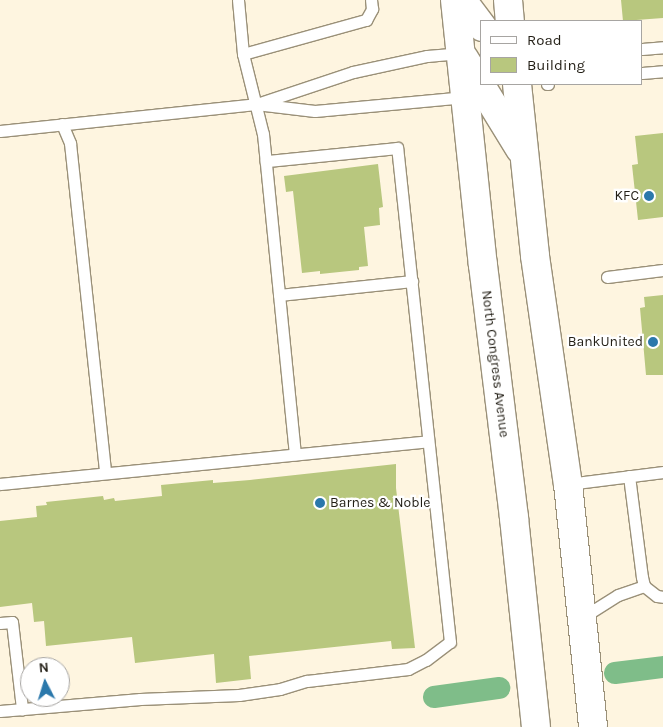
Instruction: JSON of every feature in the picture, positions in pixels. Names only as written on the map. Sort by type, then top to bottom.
[{"type":"main road","name":"North Congress Avenue","points":[[455,0],[484,275],[514,518],[536,727]]},
{"type":"main road","points":[[462,0],[480,24]]},
{"type":"main road","points":[[508,0],[510,20]]},
{"type":"main road","points":[[460,52],[480,84]]},
{"type":"main road","points":[[480,85],[524,156]]},
{"type":"main road","points":[[517,85],[535,256],[568,484],[592,727]]},
{"type":"lane","points":[[238,0],[243,54],[256,104],[266,161],[294,454]]},
{"type":"lane","points":[[243,54],[366,20],[372,9],[371,0]]},
{"type":"lane","points":[[643,49],[663,47]]},
{"type":"lane","points":[[0,131],[256,104],[353,72],[428,56],[460,52]]},
{"type":"lane","points":[[643,74],[663,71]]},
{"type":"lane","points":[[256,104],[315,111],[465,97]]},
{"type":"lane","points":[[62,124],[70,143],[104,473]]},
{"type":"lane","points":[[0,711],[140,699],[239,695],[280,689],[307,681],[408,669],[426,660],[450,642],[397,148],[266,161]]},
{"type":"lane","points":[[607,277],[663,270]]},
{"type":"lane","points":[[279,295],[412,281]]},
{"type":"lane","points":[[0,484],[428,441]]},
{"type":"lane","points":[[568,484],[663,472]]},
{"type":"lane","points":[[629,476],[644,586],[657,596],[663,597]]},
{"type":"lane","points":[[582,618],[618,595],[644,586]]},
{"type":"lane","points":[[0,623],[12,622],[22,709]]},
{"type":"building","points":[[621,0],[663,0],[663,18],[623,20]]},
{"type":"building","name":"KFC","points":[[663,133],[663,217],[638,220],[632,165],[638,164],[635,136]]},
{"type":"building","points":[[378,164],[383,207],[379,208],[380,225],[364,227],[368,266],[359,267],[359,270],[320,274],[320,271],[302,273],[293,191],[286,192],[284,176]]},
{"type":"building","name":"BankUnited","points":[[663,295],[663,375],[646,375],[640,308],[645,307],[644,297]]},
{"type":"building","points":[[396,464],[396,488],[415,648],[392,649],[391,641],[249,656],[251,679],[216,683],[214,654],[135,663],[132,637],[46,646],[44,621],[34,622],[32,603],[0,607],[0,521],[37,517],[36,506],[47,505],[46,502],[103,496],[104,500],[114,498],[115,501],[162,496],[161,485],[213,480],[213,483],[250,480]]},
{"type":"waterway","points":[[615,673],[663,667]]},
{"type":"waterway","points":[[434,697],[499,688]]},
{"type":"place","name":"KFC","points":[[649,196]]},
{"type":"place","name":"BankUnited","points":[[653,342]]},
{"type":"place","name":"Barnes & Noble","points":[[320,503]]}]
